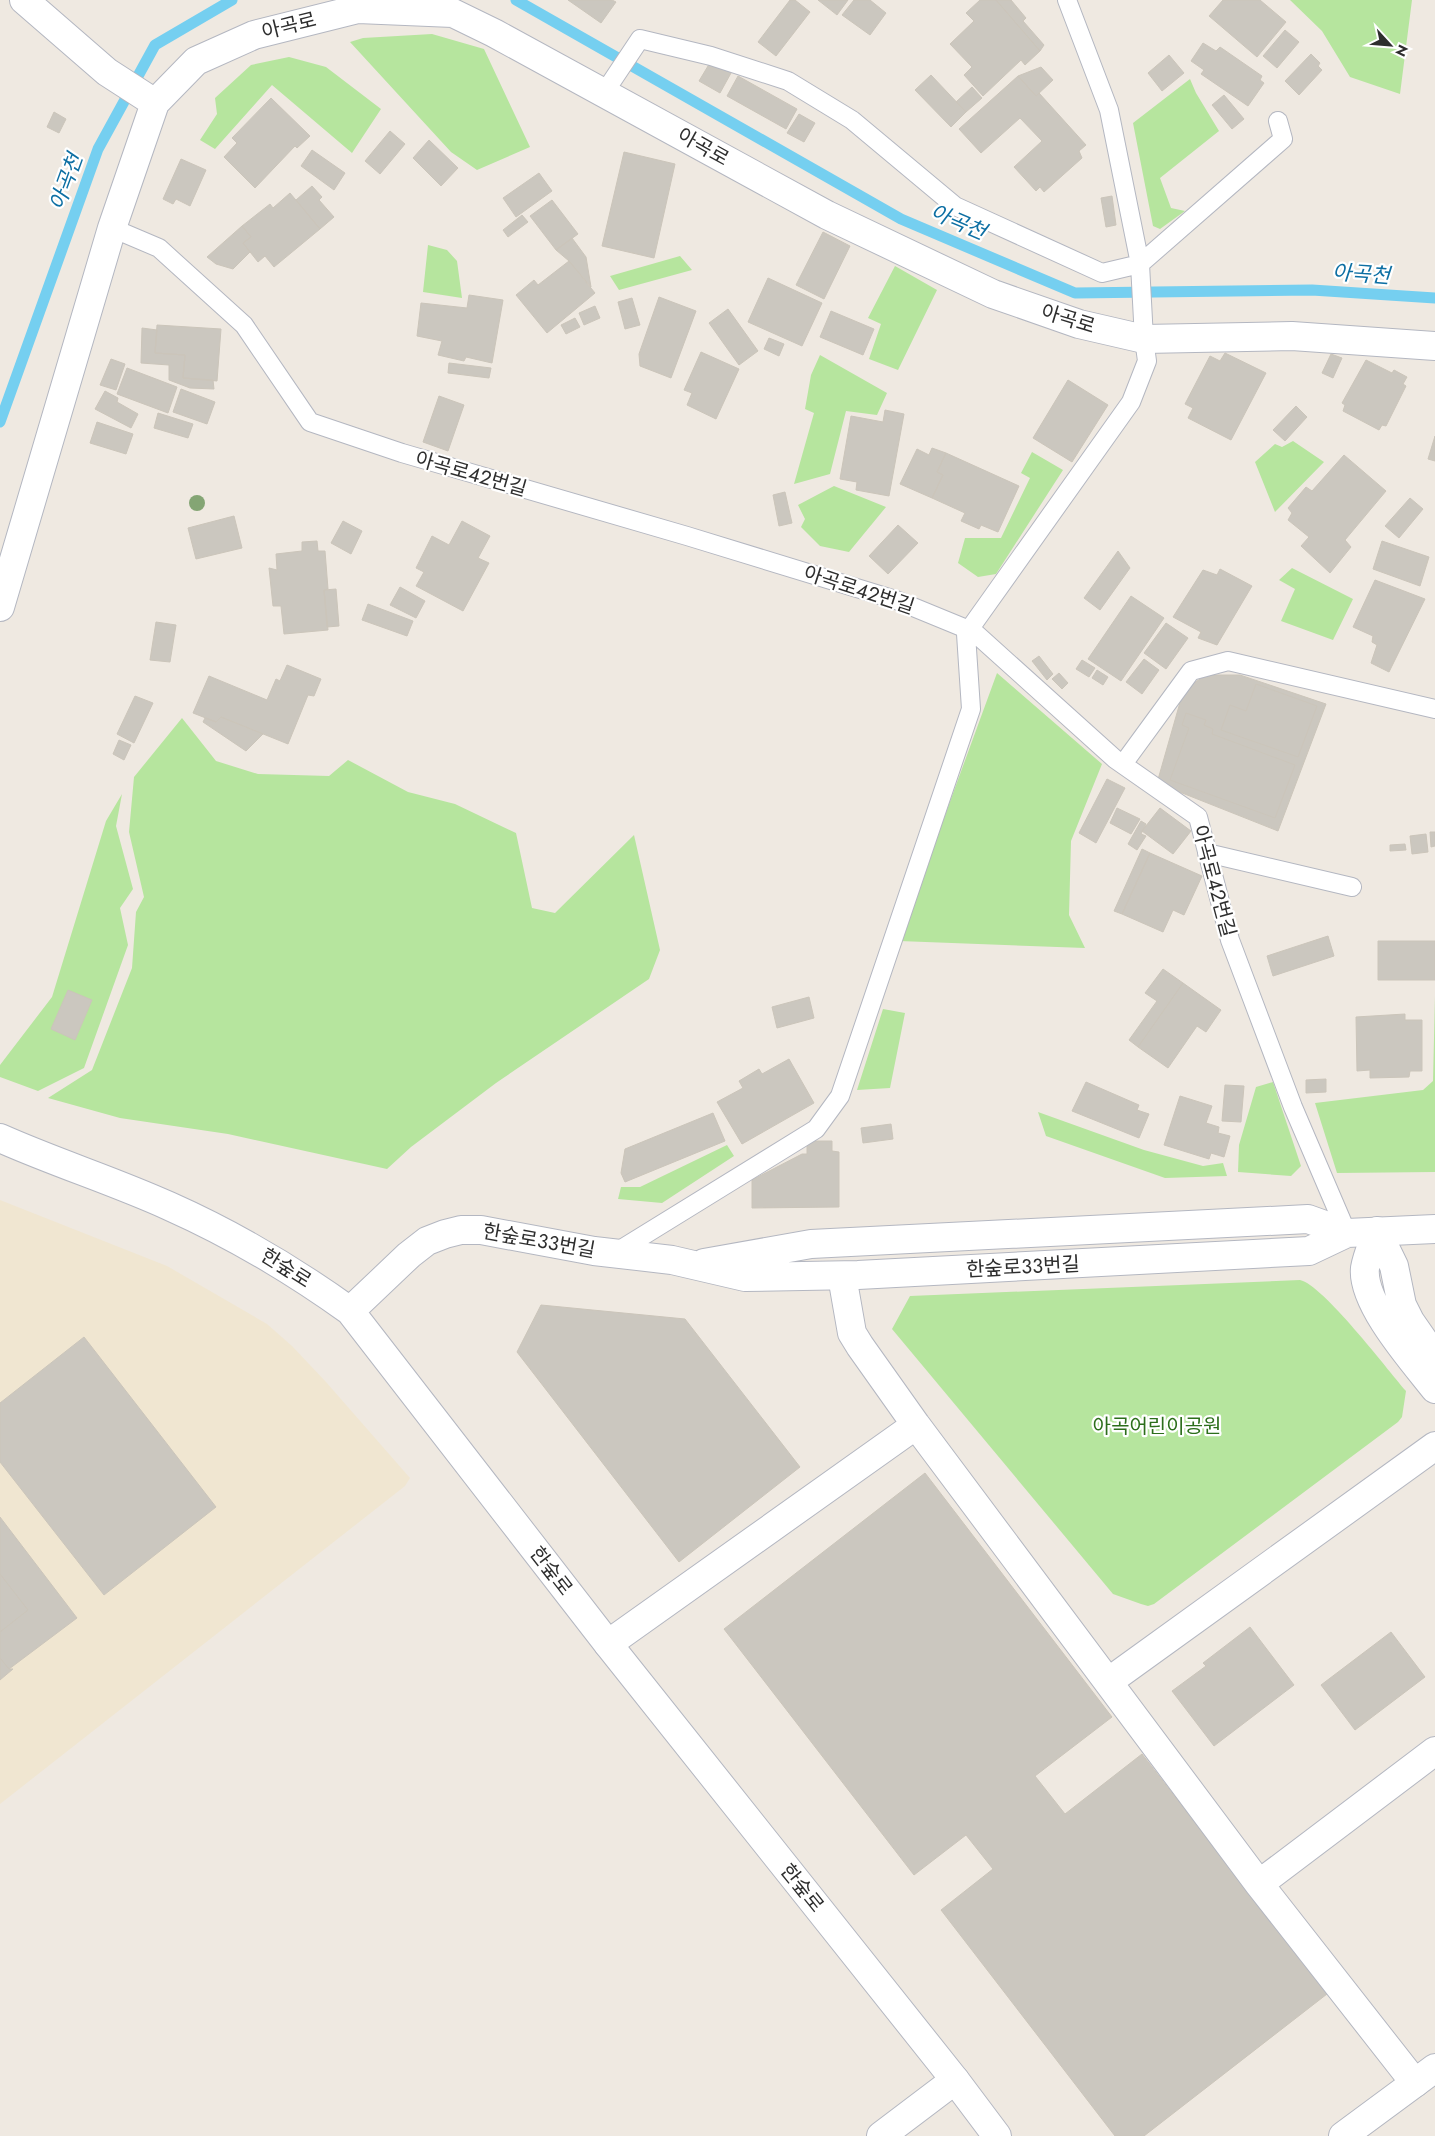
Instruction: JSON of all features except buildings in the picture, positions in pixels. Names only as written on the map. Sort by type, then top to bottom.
[{"type":"street","points":[[0,606],[112,228],[155,103],[107,72],[24,0]]},
{"type":"street","name":"아곡로","points":[[155,103],[196,61],[254,34],[358,9],[453,13],[494,32],[827,215],[993,294],[1079,324],[1144,339],[1292,336],[1435,346]]},
{"type":"street","name":"한숲로","points":[[0,1138],[41,1157],[138,1193],[203,1222],[254,1248],[307,1280],[350,1311],[608,1644],[955,2080],[997,2136]]},
{"type":"street","name":"한숲로33번길","points":[[697,1265],[811,1244],[1308,1219],[1347,1233]]},
{"type":"street","name":"한숲로33번길","points":[[350,1311],[409,1255],[427,1241],[445,1234],[480,1230],[697,1265],[745,1277],[842,1276],[1309,1251],[1347,1233],[1435,1229]]},
{"type":"street","points":[[1377,1231],[1394,1266],[1402,1305],[1410,1321],[1435,1357]]},
{"type":"street","points":[[1377,1231],[1365,1269],[1369,1290],[1383,1322],[1435,1389]]},
{"type":"street","points":[[842,1276],[852,1333],[916,1425],[1259,1884],[1425,2075],[1343,2136]]},
{"type":"street","points":[[608,1644],[916,1425]]},
{"type":"street","points":[[1108,1682],[1435,1446]]},
{"type":"street","points":[[1259,1884],[1435,1751]]},
{"type":"street","points":[[881,2136],[955,2080]]},
{"type":"lane","points":[[615,1253],[816,1130],[840,1096],[971,709],[966,634],[1130,402],[1147,361],[1140,264],[1109,110],[1068,0]]},
{"type":"lane","points":[[604,93],[640,39],[711,56],[788,81],[852,120],[955,206],[1102,274],[1140,264],[1283,139],[1278,120]]},
{"type":"lane","name":"아곡로42번길","points":[[112,228],[159,248],[244,325],[310,422],[402,453],[687,536],[896,600],[974,632],[1123,764],[1198,817],[1230,940],[1293,1107],[1347,1233]]},
{"type":"lane","points":[[1123,764],[1191,672],[1228,661],[1435,709]]},
{"type":"lane","points":[[1207,854],[1352,887]]},
{"type":"shaded area","points":[[0,1200],[167,1266],[267,1324],[292,1346],[326,1382],[410,1478],[405,1486],[0,1804]]},
{"type":"green space","points":[[1290,0],[1412,0],[1400,94],[1350,77],[1322,31]]},
{"type":"green space","points":[[432,34],[484,49],[530,147],[477,170],[451,152],[350,42],[363,38]]},
{"type":"green space","points":[[289,57],[326,67],[381,109],[352,153],[272,85],[215,149],[200,140],[217,114],[215,98],[251,65]]},
{"type":"green space","points":[[1190,79],[1196,93],[1219,131],[1160,178],[1171,208],[1185,211],[1160,229],[1153,226],[1133,123]]},
{"type":"green space","points":[[428,245],[447,250],[457,261],[462,298],[423,292]]},
{"type":"green space","points":[[680,256],[692,270],[619,290],[610,276]]},
{"type":"green space","points":[[895,266],[937,290],[898,370],[869,359],[881,324],[868,318]]},
{"type":"green space","points":[[820,355],[887,393],[877,415],[846,411],[830,474],[794,484],[814,413],[805,409],[811,375]]},
{"type":"green space","points":[[1293,441],[1324,462],[1275,512],[1255,462],[1275,444],[1282,447]]},
{"type":"green space","points":[[1032,452],[1063,470],[996,574],[978,577],[958,563],[965,538],[1001,538],[1030,478],[1021,473]]},
{"type":"green space","points":[[834,486],[886,507],[849,552],[820,546],[801,527],[805,519],[798,505]]},
{"type":"green space","points":[[1292,568],[1353,599],[1333,640],[1281,621],[1295,589],[1279,580]]},
{"type":"green space","points":[[997,673],[1102,764],[1071,841],[1069,915],[1085,948],[899,941]]},
{"type":"green space","points":[[182,718],[216,761],[258,774],[329,776],[348,760],[408,792],[455,804],[516,833],[532,908],[555,913],[634,835],[660,950],[649,979],[496,1083],[411,1147],[387,1169],[228,1134],[120,1118],[48,1098],[92,1070],[132,968],[136,912],[144,897],[129,832],[134,777]]},
{"type":"green space","points":[[122,794],[116,826],[133,889],[120,908],[128,945],[84,1068],[38,1091],[0,1077],[0,1065],[52,997],[106,821]]},
{"type":"green space","points":[[1435,996],[1435,1172],[1337,1173],[1315,1103],[1423,1090],[1433,1081]]},
{"type":"green space","points":[[883,1009],[905,1013],[890,1088],[857,1090]]},
{"type":"green space","points":[[1273,1082],[1301,1166],[1291,1176],[1238,1172],[1239,1145],[1256,1087]]},
{"type":"green space","points":[[1038,1112],[1144,1150],[1203,1166],[1223,1163],[1227,1176],[1165,1178],[1046,1136]]},
{"type":"green space","points":[[727,1145],[734,1156],[662,1203],[618,1199],[621,1187],[640,1187]]},
{"type":"green space","name":"아곡어린이공원","points":[[1300,1280],[1324,1296],[1406,1391],[1402,1417],[1398,1422],[1154,1604],[1148,1606],[1113,1594],[892,1329],[910,1296]]},
{"type":"waterway","name":"아곡천","points":[[0,422],[98,149],[155,45],[232,0]]},
{"type":"waterway","name":"아곡천","points":[[516,0],[901,219],[1075,293],[1312,290],[1435,298]]}]
